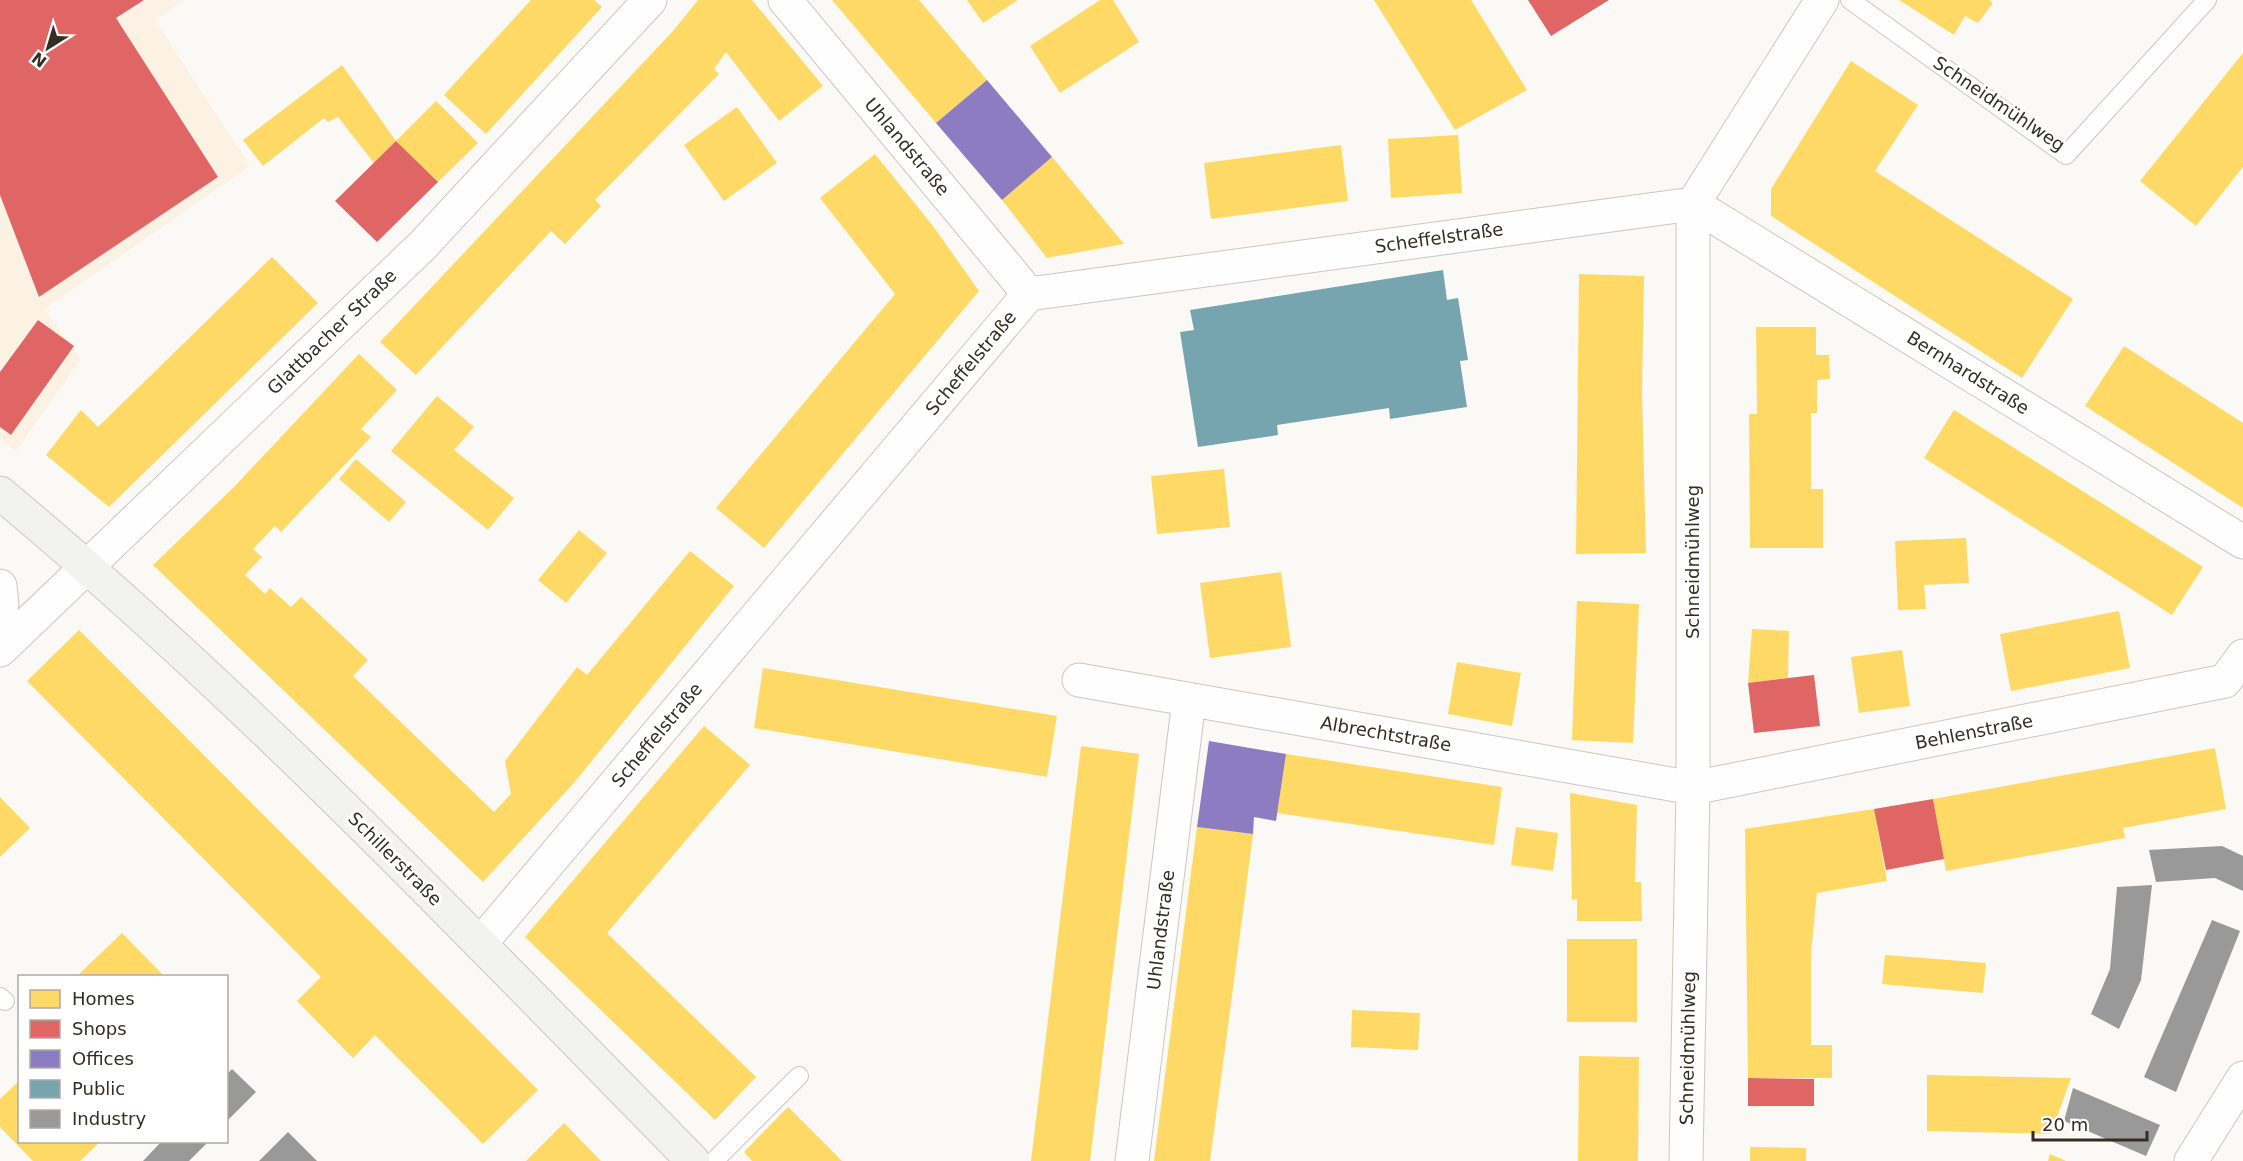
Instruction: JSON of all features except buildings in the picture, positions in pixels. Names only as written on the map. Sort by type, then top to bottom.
[{"type":"main road","points":[[0,493],[88,566]]},
{"type":"main road","points":[[0,512],[88,566]]},
{"type":"main road","name":"Schillerstraße","points":[[88,566],[264,728],[693,1161]]},
{"type":"street","name":"Glattbacher Straße","points":[[0,650],[423,245],[650,0]]},
{"type":"street","name":"Uhlandstraße","points":[[785,0],[1029,294]]},
{"type":"street","points":[[1693,204],[1822,0]]},
{"type":"street","name":"Scheffelstraße","points":[[480,944],[1029,294],[1693,204]]},
{"type":"street","name":"Bernhardstraße","points":[[1693,204],[2243,542]]},
{"type":"street","name":"Schneidmühlweg","points":[[1686,1161],[1693,788],[1693,204]]},
{"type":"street","points":[[0,586],[0,612]]},
{"type":"street","name":"Behlenstraße","points":[[1693,788],[2225,681],[2243,656]]},
{"type":"street","name":"Albrechtstraße","points":[[1079,681],[1693,788]]},
{"type":"street","name":"Uhlandstraße","points":[[1132,1161],[1189,700]]},
{"type":"street","points":[[2191,1161],[2243,1078]]},
{"type":"lane","name":"Schneidmühlweg","points":[[1850,0],[2066,155],[2207,0]]},
{"type":"lane","points":[[714,1161],[799,1076]]},
{"type":"shaded area","points":[[0,0],[185,0],[155,20],[250,166],[44,309],[81,359],[16,451],[0,439]]}]
